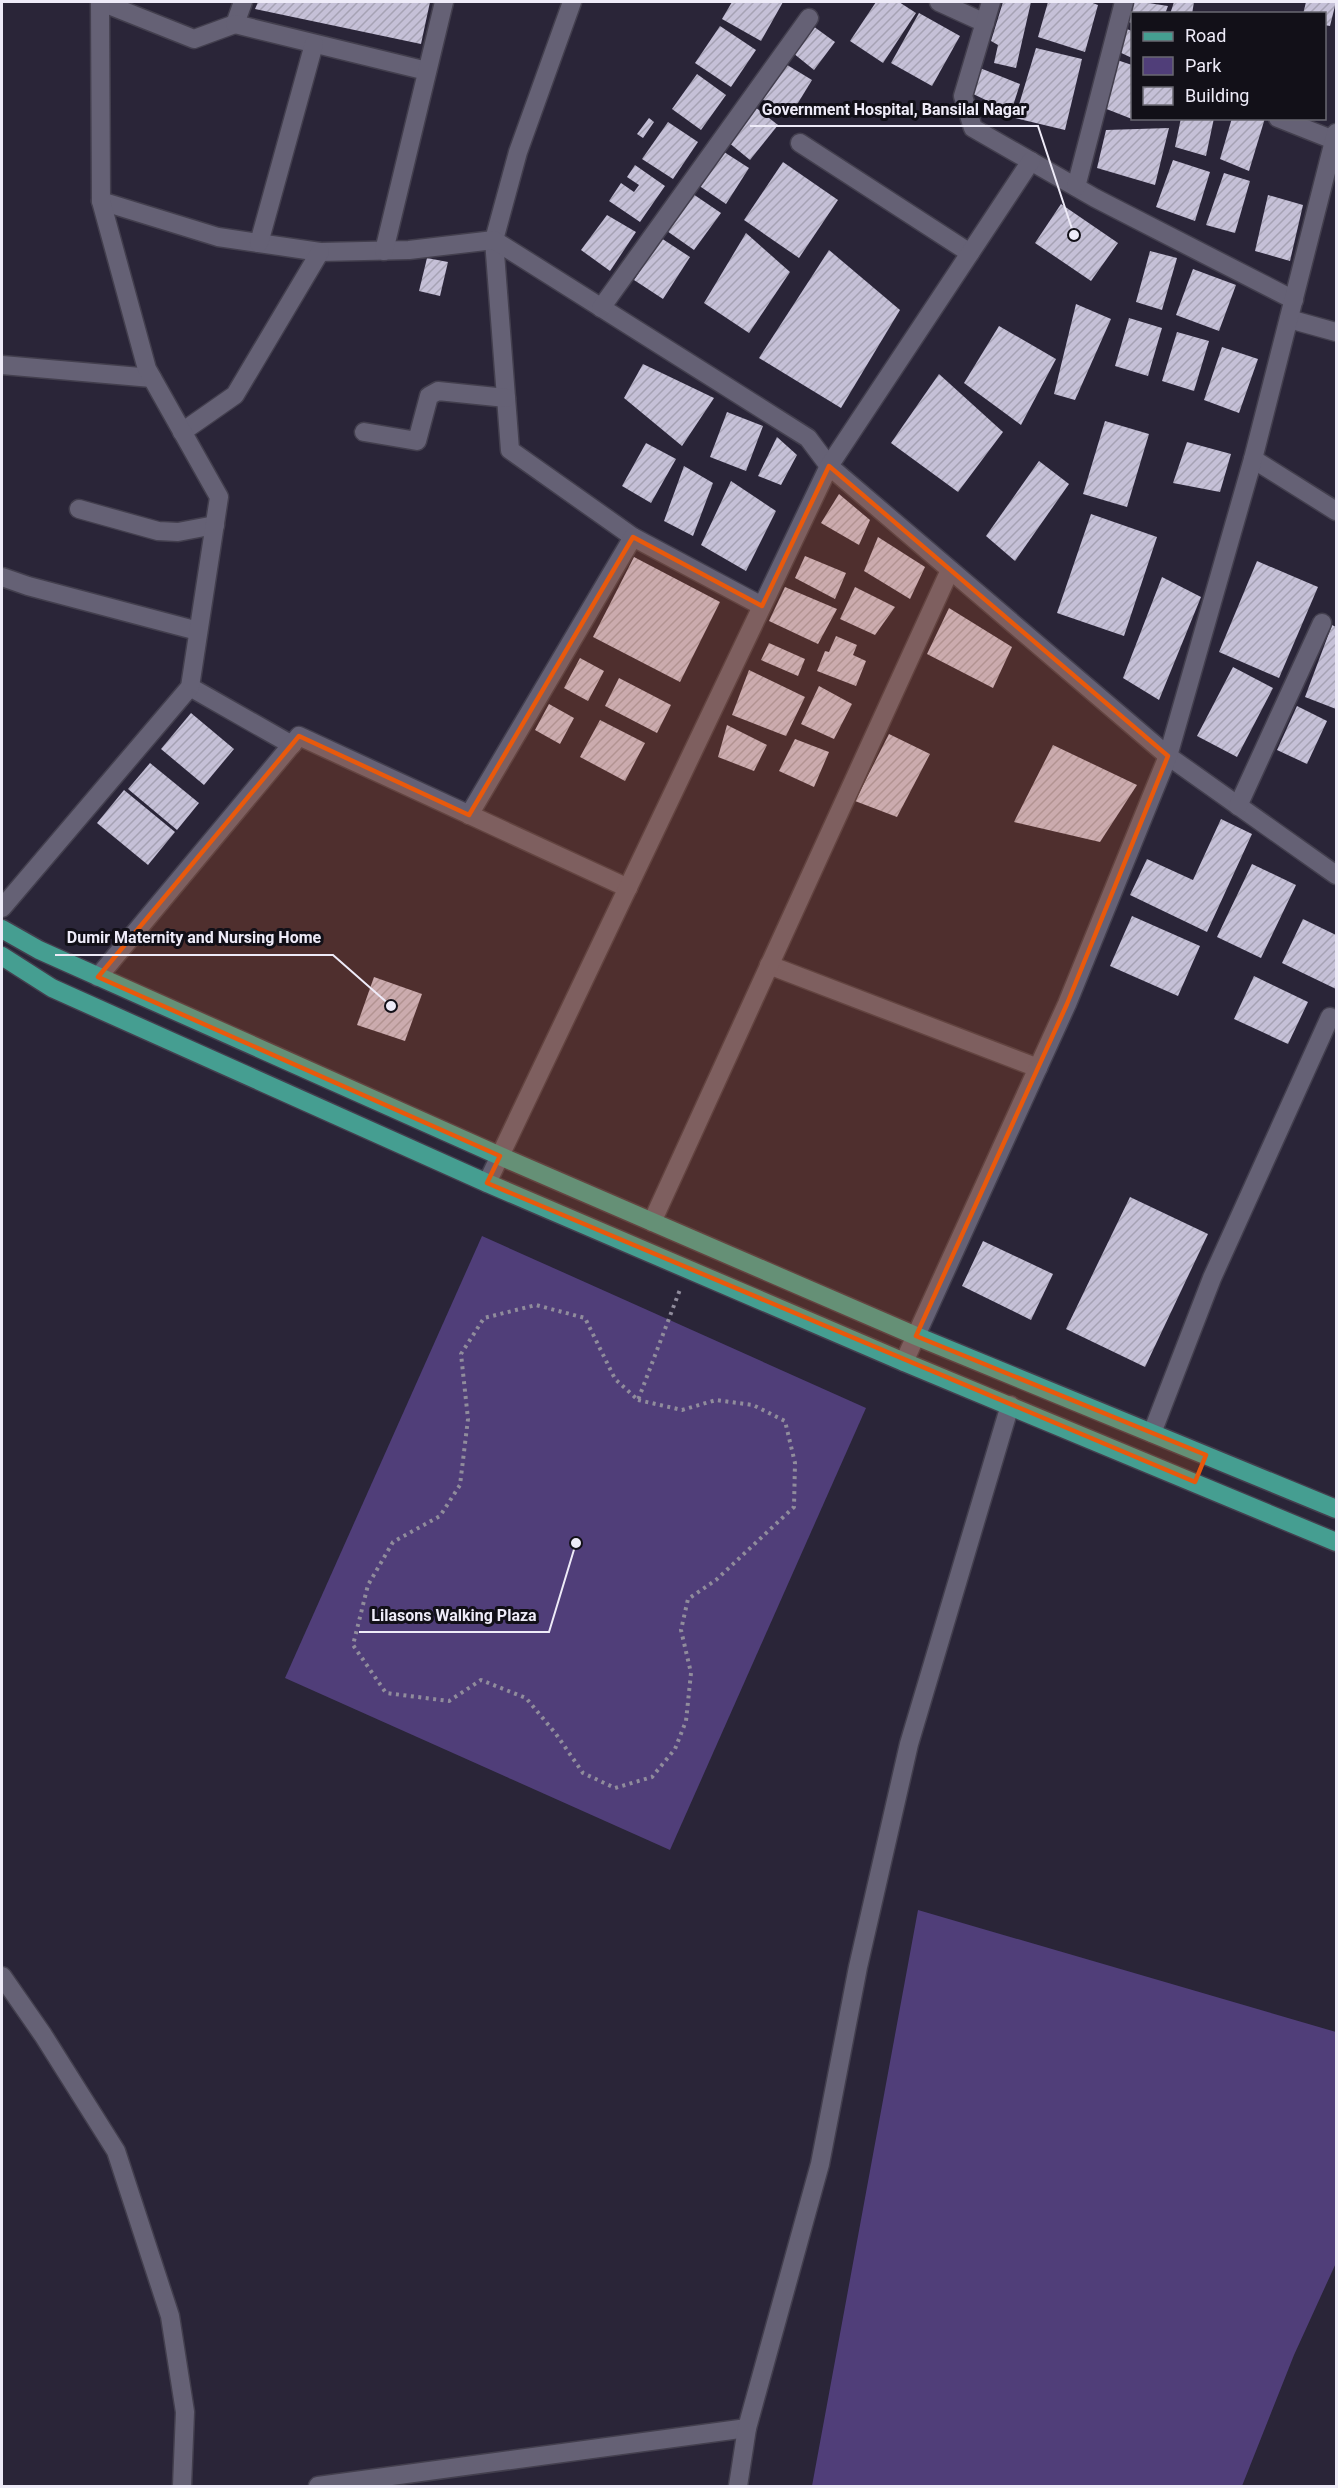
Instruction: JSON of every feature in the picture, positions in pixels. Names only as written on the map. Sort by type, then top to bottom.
[{"type":"main road","points":[[2,929],[39,950],[98,977],[500,1156],[916,1336],[1336,1509]]},
{"type":"main road","points":[[2,956],[51,987],[487,1184],[904,1362],[1336,1542]]},
{"type":"main road","points":[[1195,1482],[1206,1455]]},
{"type":"street","points":[[2,908],[190,687],[219,497],[147,369],[101,201],[100,2],[194,39],[235,24],[427,71]]},
{"type":"street","points":[[235,24],[243,2]]},
{"type":"street","points":[[384,250],[444,2]]},
{"type":"street","points":[[572,2],[518,152],[494,240],[510,450],[633,537],[762,606]]},
{"type":"street","points":[[939,2],[985,22]]},
{"type":"street","points":[[991,2],[963,96],[973,128],[1076,187],[1294,300]]},
{"type":"street","points":[[1076,187],[1124,2]]},
{"type":"street","points":[[601,308],[809,18]]},
{"type":"street","points":[[259,243],[314,44]]},
{"type":"street","points":[[904,1362],[1067,1004],[1168,756],[1253,459],[1336,138],[1284,120]]},
{"type":"street","points":[[800,143],[970,253]]},
{"type":"street","points":[[487,1184],[829,466],[1031,161]]},
{"type":"street","points":[[101,201],[218,237],[320,252],[409,250],[494,240],[808,438],[829,466],[1168,756],[1336,875]]},
{"type":"street","points":[[182,432],[235,395],[320,252]]},
{"type":"street","points":[[1289,319],[1336,332]]},
{"type":"street","points":[[2,365],[152,378]]},
{"type":"street","points":[[364,432],[417,441],[429,396],[438,391],[506,398]]},
{"type":"street","points":[[1253,459],[1336,511]]},
{"type":"street","points":[[79,509],[158,531],[178,532],[215,525]]},
{"type":"street","points":[[469,815],[633,537]]},
{"type":"street","points":[[652,1222],[950,570]]},
{"type":"street","points":[[2,576],[28,586],[198,631]]},
{"type":"street","points":[[1238,806],[1322,622]]},
{"type":"street","points":[[190,687],[292,745]]},
{"type":"street","points":[[98,977],[299,736],[628,888]]},
{"type":"street","points":[[769,965],[1038,1068]]},
{"type":"street","points":[[1152,1433],[1212,1278],[1330,1017]]},
{"type":"street","points":[[738,2487],[747,2428],[820,2164],[858,1967],[909,1744],[1010,1405]]},
{"type":"street","points":[[2,1976],[43,2035],[116,2151],[170,2316],[185,2412],[182,2487]]},
{"type":"street","points":[[318,2487],[747,2428]]},
{"type":"path","points":[[638,1400],[688,1270]]},
{"type":"path","points":[[536,1305],[585,1318],[615,1379],[638,1400],[682,1410],[716,1400],[753,1406],[785,1420],[795,1463],[794,1507],[716,1580],[688,1599],[681,1630],[691,1673],[686,1721],[675,1749],[652,1777],[615,1788],[583,1773],[556,1734],[526,1698],[481,1680],[449,1701],[386,1693],[353,1645],[368,1585],[393,1542],[440,1516],[460,1485],[468,1419],[460,1354],[484,1318],[536,1305]]},
{"type":"highlighted area","points":[[829,466],[1168,756],[1067,1004],[916,1336],[1206,1455],[1195,1482],[487,1183],[500,1156],[98,977],[299,736],[469,815],[633,537],[762,606]]},
{"type":"green space","points":[[482,1236],[866,1408],[670,1850],[285,1678]]},
{"type":"green space","points":[[918,1910],[1336,2032],[1336,2263],[1294,2355],[1242,2486],[812,2486]]},
{"type":"building","points":[[258,2],[430,2],[421,44],[255,9]]},
{"type":"building","points":[[732,2],[783,2],[761,41],[722,19]]},
{"type":"building","points":[[876,2],[899,2],[916,13],[883,63],[850,41]]},
{"type":"building","points":[[1003,2],[1031,2],[1016,68],[994,63],[998,45],[991,41]]},
{"type":"building","points":[[1048,2],[1090,2],[1098,5],[1085,52],[1038,37]]},
{"type":"building","points":[[1133,2],[1168,6],[1166,12],[1131,12],[1131,23],[1128,22]]},
{"type":"building","points":[[1174,2],[1194,2],[1192,12],[1171,12]]},
{"type":"building","points":[[1306,2],[1336,2],[1330,26],[1326,25],[1326,12],[1304,12]]},
{"type":"building","points":[[919,13],[960,36],[932,86],[891,63]]},
{"type":"building","points":[[720,26],[756,50],[731,87],[695,63]]},
{"type":"building","points":[[813,26],[835,42],[814,70],[793,53]]},
{"type":"building","points":[[1124,28],[1131,31],[1131,58],[1117,51]]},
{"type":"building","points":[[1036,48],[1082,59],[1065,130],[1015,118]]},
{"type":"building","points":[[1117,60],[1131,65],[1131,119],[1104,108]]},
{"type":"building","points":[[784,63],[812,80],[790,116],[762,99]]},
{"type":"building","points":[[980,68],[1020,84],[1011,112],[971,93]]},
{"type":"building","points":[[697,74],[726,95],[701,130],[672,109]]},
{"type":"building","points":[[755,107],[778,125],[750,160],[728,142]]},
{"type":"building","points":[[649,118],[654,122],[643,138],[637,134]]},
{"type":"building","points":[[1181,120],[1214,120],[1206,156],[1175,147]]},
{"type":"building","points":[[1231,120],[1264,120],[1249,171],[1220,159]]},
{"type":"building","points":[[668,122],[698,142],[673,179],[642,159]]},
{"type":"building","points":[[1169,128],[1155,185],[1097,168],[1106,130]]},
{"type":"building","points":[[721,150],[749,168],[726,204],[698,185]]},
{"type":"building","points":[[1173,160],[1210,172],[1195,221],[1156,207]]},
{"type":"building","points":[[783,162],[838,200],[799,258],[744,220]]},
{"type":"building","points":[[635,165],[665,186],[640,222],[609,201],[621,183],[634,192],[639,185],[627,177]]},
{"type":"building","points":[[1224,173],[1250,181],[1235,233],[1206,225]]},
{"type":"building","points":[[693,194],[721,213],[694,250],[667,231]]},
{"type":"building","points":[[1268,195],[1303,205],[1290,261],[1255,251]]},
{"type":"building","points":[[1061,204],[1118,243],[1091,281],[1035,243]]},
{"type":"building","points":[[607,215],[636,232],[610,271],[581,250]]},
{"type":"building","points":[[746,233],[790,272],[749,333],[704,303]]},
{"type":"building","points":[[661,238],[690,257],[663,299],[634,280]]},
{"type":"building","points":[[829,250],[900,310],[841,408],[759,358]]},
{"type":"building","points":[[1150,251],[1177,258],[1162,310],[1136,302]]},
{"type":"building","points":[[427,258],[448,262],[440,296],[419,291]]},
{"type":"building","points":[[1193,269],[1236,285],[1219,331],[1176,315]]},
{"type":"building","points":[[1076,304],[1111,319],[1075,400],[1054,394]]},
{"type":"building","points":[[1129,318],[1162,328],[1148,376],[1115,366]]},
{"type":"building","points":[[999,326],[1056,359],[1021,425],[964,383]]},
{"type":"building","points":[[1177,332],[1209,341],[1194,391],[1162,381]]},
{"type":"building","points":[[1222,347],[1258,359],[1239,413],[1204,400]]},
{"type":"building","points":[[643,364],[714,398],[682,446],[624,398]]},
{"type":"building","points":[[939,374],[1003,432],[958,492],[891,443]]},
{"type":"building","points":[[727,412],[763,426],[746,471],[710,457]]},
{"type":"building","points":[[1105,421],[1149,434],[1127,507],[1083,494]]},
{"type":"building","points":[[777,437],[797,455],[781,485],[758,476]]},
{"type":"building","points":[[1187,442],[1231,454],[1220,492],[1173,483]]},
{"type":"building","points":[[646,443],[676,459],[651,503],[622,486]]},
{"type":"building","points":[[1039,461],[1069,484],[1015,561],[986,536]]},
{"type":"building","points":[[684,466],[713,483],[693,536],[664,521]]},
{"type":"building","points":[[731,481],[776,511],[746,571],[701,545]]},
{"type":"building","points":[[839,494],[870,520],[859,545],[821,523]]},
{"type":"building","points":[[1091,514],[1157,537],[1124,636],[1057,613]]},
{"type":"building","points":[[878,537],[925,567],[910,599],[864,571]]},
{"type":"building","points":[[805,556],[846,573],[835,599],[795,578]]},
{"type":"building","points":[[634,557],[720,602],[680,682],[593,637]]},
{"type":"building","points":[[1257,561],[1318,587],[1279,678],[1219,652]]},
{"type":"building","points":[[1162,577],[1201,597],[1159,700],[1123,678]]},
{"type":"building","points":[[785,587],[837,609],[818,644],[769,621]]},
{"type":"building","points":[[855,587],[895,607],[875,635],[840,619]]},
{"type":"building","points":[[949,608],[1012,647],[993,688],[927,654]]},
{"type":"building","points":[[1332,625],[1336,627],[1336,709],[1305,697]]},
{"type":"building","points":[[836,636],[857,645],[853,655],[866,661],[856,686],[817,671],[825,651],[829,652]]},
{"type":"building","points":[[769,643],[805,659],[798,676],[761,660]]},
{"type":"building","points":[[580,658],[604,671],[588,701],[564,688]]},
{"type":"building","points":[[1233,667],[1273,688],[1237,757],[1197,736]]},
{"type":"building","points":[[749,670],[805,697],[786,736],[732,715]]},
{"type":"building","points":[[619,678],[671,705],[657,733],[605,706]]},
{"type":"building","points":[[819,686],[852,704],[834,739],[801,724]]},
{"type":"building","points":[[549,704],[574,718],[560,744],[535,730]]},
{"type":"building","points":[[1297,706],[1327,721],[1307,764],[1277,750]]},
{"type":"building","points":[[191,713],[234,749],[204,785],[161,749]]},
{"type":"building","points":[[600,720],[645,743],[625,781],[580,757]]},
{"type":"building","points":[[727,725],[767,745],[754,771],[718,757]]},
{"type":"building","points":[[889,734],[930,754],[897,817],[855,801]]},
{"type":"building","points":[[795,739],[829,752],[814,787],[779,771]]},
{"type":"building","points":[[1053,745],[1137,785],[1100,842],[1014,822]]},
{"type":"building","points":[[150,763],[199,803],[177,830],[128,789]]},
{"type":"building","points":[[124,790],[175,832],[148,865],[97,823]]},
{"type":"building","points":[[1221,819],[1252,834],[1207,932],[1130,895],[1147,859],[1193,880]]},
{"type":"building","points":[[1252,864],[1296,885],[1261,958],[1217,937]]},
{"type":"building","points":[[1132,916],[1200,946],[1178,996],[1110,966]]},
{"type":"building","points":[[1303,919],[1336,935],[1336,989],[1282,963]]},
{"type":"building","points":[[1254,976],[1308,1002],[1288,1044],[1234,1019]]},
{"type":"building","points":[[374,977],[422,994],[405,1041],[357,1025]]},
{"type":"building","points":[[1130,1197],[1208,1234],[1145,1367],[1066,1329]]},
{"type":"building","points":[[983,1241],[1053,1274],[1031,1320],[962,1286]]},
{"type":"place","name":"Government Hospital, Bansilal Nagar","points":[[1074,235]]},
{"type":"place","name":"Dumir Maternity and Nursing Home","points":[[391,1006]]},
{"type":"place","name":"Lilasons Walking Plaza","points":[[576,1543]]}]
